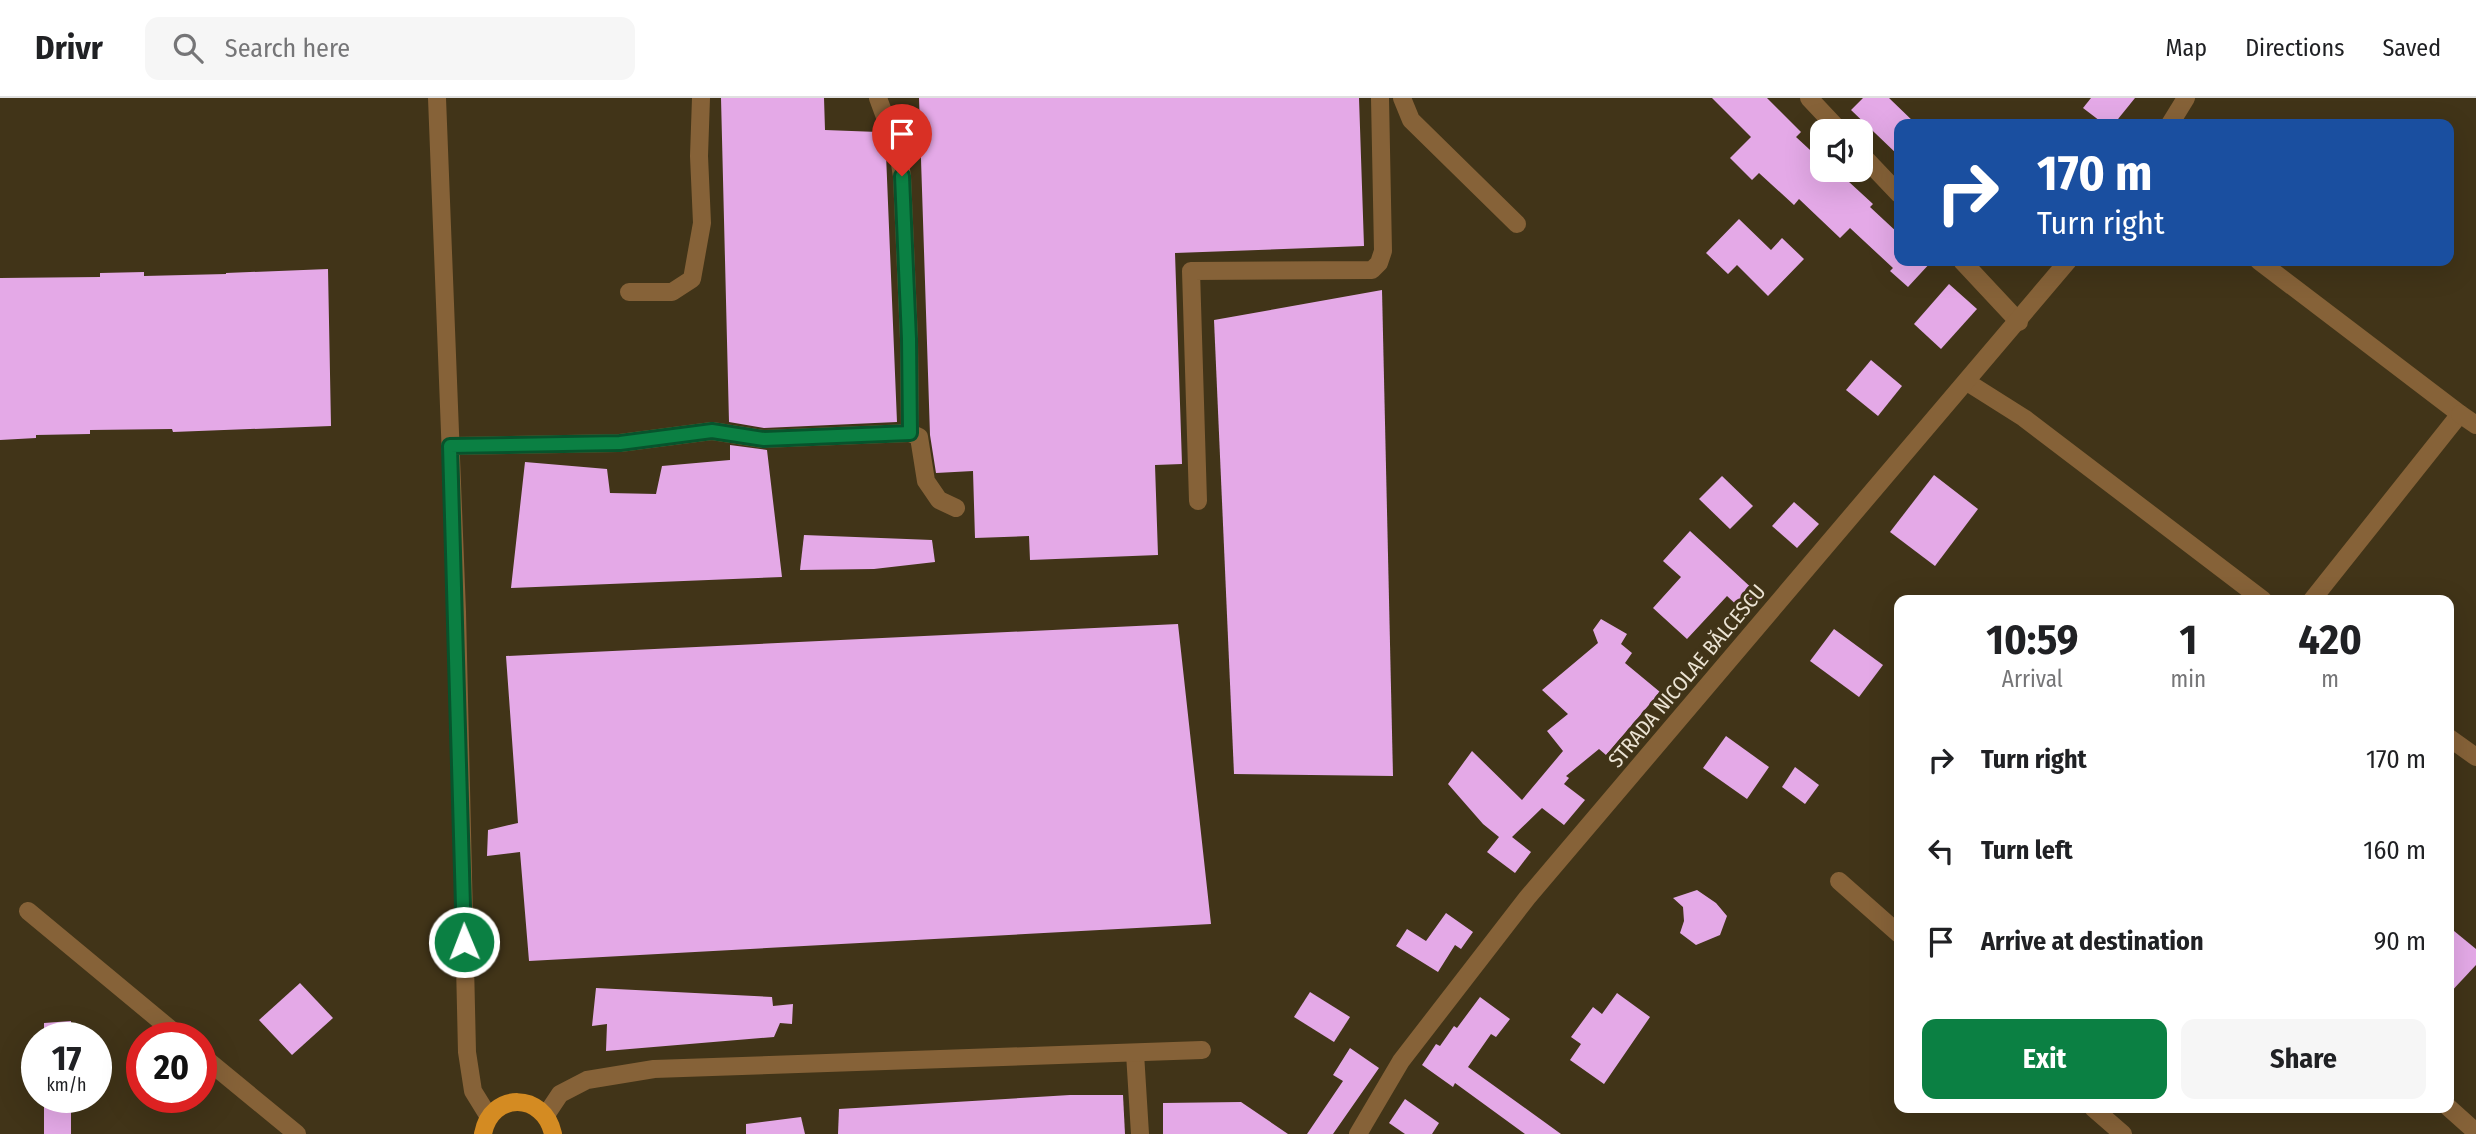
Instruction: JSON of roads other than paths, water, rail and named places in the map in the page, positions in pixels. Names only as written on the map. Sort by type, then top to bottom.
[{"type":"main road","points":[[486,1126],[496,1109],[516,1101],[538,1107],[546,1115],[553,1134]]},
{"type":"street","points":[[438,98],[467,1052],[473,1091],[486,1126]]},
{"type":"street","points":[[629,292],[672,292],[692,279],[702,223],[699,156],[701,98]]},
{"type":"street","points":[[878,98],[898,152],[902,176],[910,433]]},
{"type":"street","points":[[1198,501],[1191,271],[1372,270],[1379,263],[1383,251],[1380,98]]},
{"type":"street","points":[[1402,98],[1412,120],[1517,224]]},
{"type":"street","points":[[1809,98],[1829,119]]},
{"type":"street","points":[[2173,119],[2186,98]]},
{"type":"street","points":[[1873,167],[1894,189]]},
{"type":"street","points":[[1967,266],[2019,322]]},
{"type":"street","name":"STRADA NICOLAE BĂLCESCU","points":[[1357,1134],[1401,1061],[1527,898],[2064,266]]},
{"type":"street","points":[[2266,266],[2476,425]]},
{"type":"street","points":[[1967,382],[2024,418],[2256,595]]},
{"type":"street","points":[[2316,595],[2460,414]]},
{"type":"street","points":[[450,446],[620,443],[712,431],[764,439],[910,433],[919,437],[926,481],[939,500],[956,508]]},
{"type":"street","points":[[2454,741],[2476,757]]},
{"type":"street","points":[[1839,881],[1894,930]]},
{"type":"street","points":[[28,911],[162,1022]]},
{"type":"street","points":[[546,1115],[561,1094],[587,1080],[654,1069],[1202,1050]]},
{"type":"street","points":[[1135,1053],[1140,1134]]},
{"type":"street","points":[[217,1068],[297,1134]]},
{"type":"street","points":[[2454,1112],[2476,1132]]},
{"type":"street","points":[[2099,1113],[2123,1134]]}]
